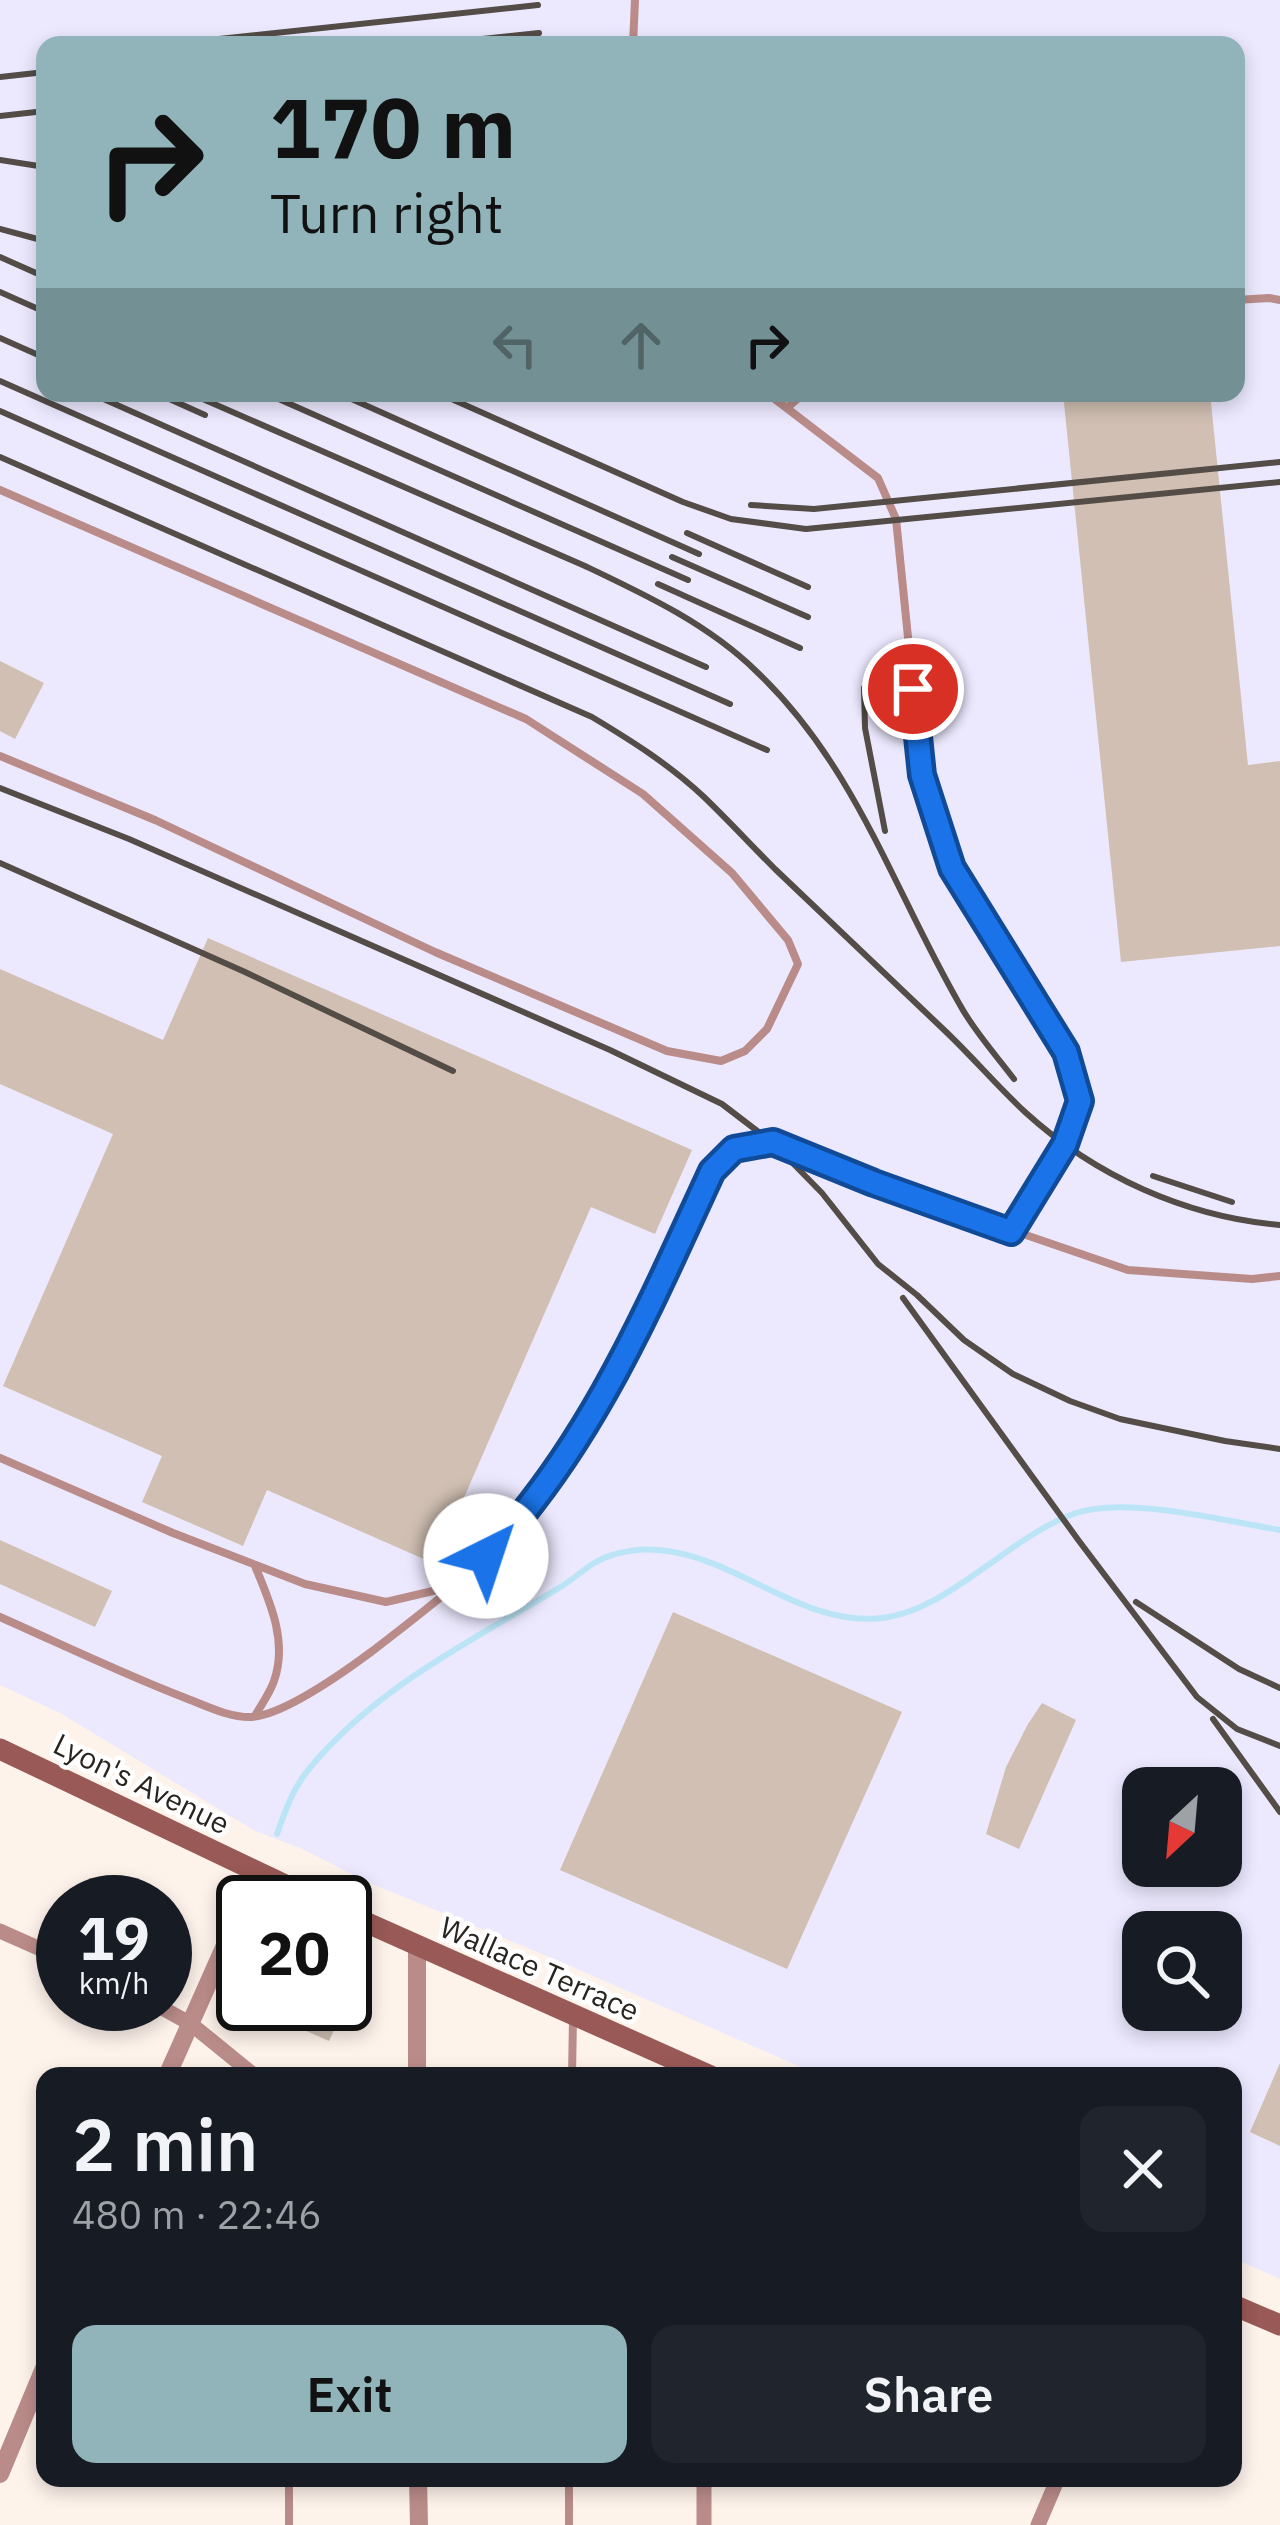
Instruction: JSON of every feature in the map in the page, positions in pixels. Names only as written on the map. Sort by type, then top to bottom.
[{"type":"main road","name":"Lyon's Avenue","points":[[0,1748],[258,1872]]},
{"type":"main road","points":[[258,1872],[264,1875]]},
{"type":"main road","name":"Wallace Terrace","points":[[372,1926],[690,2067]]},
{"type":"main road","points":[[1242,2309],[1280,2325]]},
{"type":"street","points":[[0,1931],[36,1947]]},
{"type":"street","points":[[417,1948],[417,2067]]},
{"type":"street","points":[[192,2022],[216,1967]]},
{"type":"street","points":[[192,2025],[244,2067]]},
{"type":"street","points":[[171,2067],[188,2031]]},
{"type":"street","points":[[0,2474],[36,2388]]},
{"type":"street","points":[[418,2487],[418,2525]]},
{"type":"street","points":[[704,2487],[704,2525]]},
{"type":"street","points":[[1038,2525],[1054,2487]]},
{"type":"lane","points":[[633,36],[634,0]]},
{"type":"lane","points":[[1245,299],[1280,300]]},
{"type":"lane","points":[[779,402],[878,478],[890,502],[896,519],[922,775],[952,868],[1066,1052],[1076,1085],[1080,1101],[1072,1130],[1011,1232]]},
{"type":"lane","points":[[787,408],[794,402]]},
{"type":"lane","points":[[0,490],[526,719],[643,794],[732,873],[788,940],[798,964],[767,1030],[746,1051],[721,1060],[667,1052],[435,952],[155,820],[0,756]]},
{"type":"lane","points":[[0,1617],[225,1713],[254,1717],[301,1699],[347,1670],[457,1586],[515,1526],[581,1436],[626,1356],[712,1171],[734,1149],[773,1142],[874,1183],[1128,1270],[1252,1279],[1280,1276]]},
{"type":"lane","points":[[0,1457],[173,1533],[305,1584],[386,1602],[457,1586]]},
{"type":"lane","points":[[254,1564],[274,1612],[278,1648],[274,1680],[254,1717]]},
{"type":"lane","points":[[572,2067],[573,2016]]},
{"type":"lane","points":[[289,2487],[289,2525]]},
{"type":"lane","points":[[568,2525],[569,2487]]},
{"type":"shaded area","points":[[0,0],[1280,0],[1280,2279],[1242,2262],[1242,2067],[800,2067],[372,1884],[372,1875],[353,1875],[255,1831],[60,1713],[0,1685]]},
{"type":"building","points":[[1064,402],[1211,402],[1248,765],[1280,761],[1280,946],[1121,962]]},
{"type":"building","points":[[0,661],[44,683],[15,739],[0,731]]},
{"type":"building","points":[[208,938],[692,1150],[655,1234],[591,1207],[435,1564],[267,1490],[243,1546],[142,1502],[162,1456],[3,1386],[113,1134],[0,1084],[0,969],[163,1040]]},
{"type":"building","points":[[0,1540],[112,1591],[95,1627],[0,1584]]},
{"type":"building","points":[[673,1612],[902,1712],[787,1969],[560,1870]]},
{"type":"building","points":[[1042,1703],[1076,1720],[1019,1849],[986,1834],[1006,1767]]},
{"type":"building","points":[[306,2031],[334,2031],[329,2041]]},
{"type":"building","points":[[1280,2063],[1280,2146],[1250,2132]]},
{"type":"waterway","points":[[277,1834],[303,1776],[364,1714],[426,1668],[612,1555],[654,1550],[695,1557],[826,1613],[882,1618],[931,1602],[1049,1525],[1094,1509],[1146,1508],[1280,1530]]},
{"type":"railway","points":[[247,36],[538,5]]},
{"type":"railway","points":[[511,36],[539,33]]},
{"type":"railway","points":[[0,77],[36,73]]},
{"type":"railway","points":[[0,116],[36,112]]},
{"type":"railway","points":[[0,160],[36,166]]},
{"type":"railway","points":[[0,229],[36,239]]},
{"type":"railway","points":[[0,257],[36,273]]},
{"type":"railway","points":[[0,292],[36,308]]},
{"type":"railway","points":[[0,338],[36,354]]},
{"type":"railway","points":[[0,381],[36,397]]},
{"type":"railway","points":[[47,402],[730,704]]},
{"type":"railway","points":[[110,402],[706,667]]},
{"type":"railway","points":[[176,402],[205,415]]},
{"type":"railway","points":[[210,402],[585,566],[675,612],[737,654],[791,708],[821,747],[870,830],[966,1015],[1014,1079]]},
{"type":"railway","points":[[285,402],[688,580]]},
{"type":"railway","points":[[358,402],[699,554]]},
{"type":"railway","points":[[458,402],[683,502],[731,519],[806,529],[1280,482]]},
{"type":"railway","points":[[0,411],[767,750]]},
{"type":"railway","points":[[0,457],[592,717],[650,754],[704,797],[1052,1135],[1112,1174],[1176,1203],[1280,1225]]},
{"type":"railway","points":[[751,505],[814,509],[1280,462]]},
{"type":"railway","points":[[687,533],[808,587]]},
{"type":"railway","points":[[672,557],[808,617]]},
{"type":"railway","points":[[658,584],[800,648]]},
{"type":"railway","points":[[864,688],[865,728],[885,831]]},
{"type":"railway","points":[[0,788],[129,839],[610,1050],[722,1104],[773,1143],[822,1193],[878,1264],[964,1340],[1013,1374],[1120,1419],[1280,1449]]},
{"type":"railway","points":[[0,863],[453,1071]]},
{"type":"railway","points":[[1153,1176],[1232,1202]]},
{"type":"railway","points":[[903,1298],[1197,1697],[1237,1729],[1280,1746]]},
{"type":"railway","points":[[1136,1602],[1239,1669],[1280,1688]]},
{"type":"railway","points":[[1213,1719],[1280,1812]]},
{"type":"route","points":[[486,1556],[515,1526],[581,1436],[626,1356],[712,1171],[734,1149],[773,1142],[1011,1232],[1072,1130],[1080,1101],[1066,1052],[952,868],[922,775],[913,689]]}]
